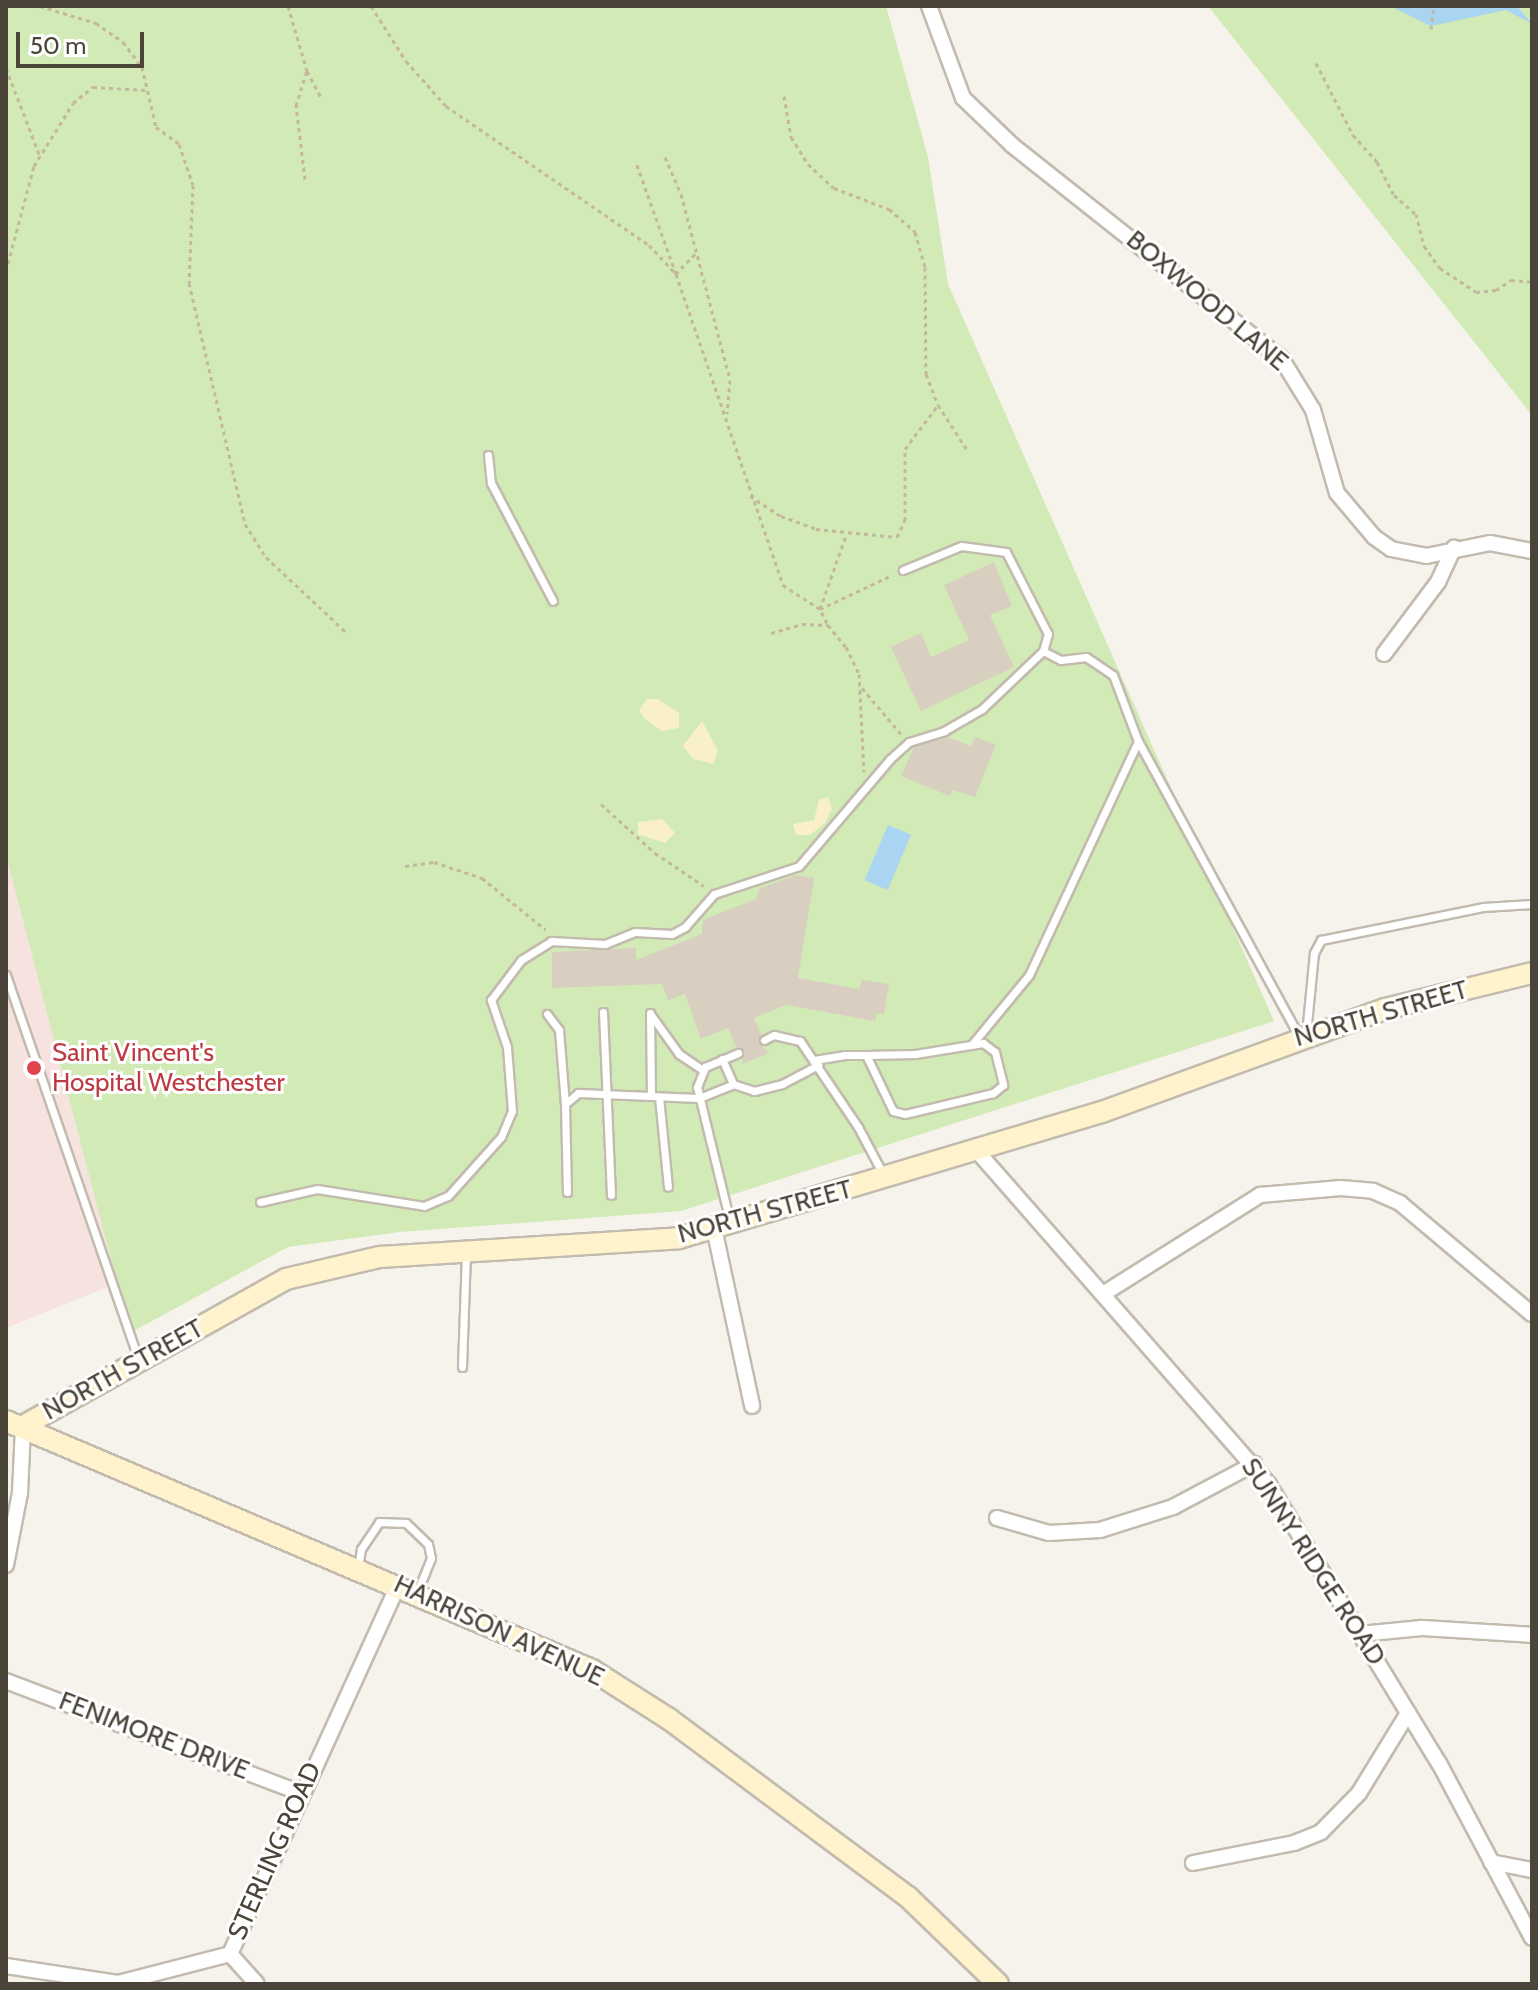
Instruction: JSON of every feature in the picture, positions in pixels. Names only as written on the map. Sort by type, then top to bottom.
[{"type":"street","name":"BOXWOOD LANE","points":[[929,6],[963,98],[1012,145],[1281,358],[1313,410],[1337,493],[1369,533],[1407,554],[1426,556],[1490,543],[1532,551]]},
{"type":"street","points":[[1384,654],[1438,582],[1454,548]]},
{"type":"street","name":"NORTH STREET","points":[[14,1423],[138,1361],[286,1279],[380,1257],[679,1238],[1102,1112],[1303,1035],[1532,973]]},
{"type":"street","name":"SUNNY RIDGE ROAD","points":[[977,1151],[1254,1464],[1408,1713],[1532,1938]]},
{"type":"street","points":[[1103,1294],[1260,1195],[1341,1188],[1373,1191],[1400,1203],[1532,1314]]},
{"type":"street","points":[[722,1226],[752,1406]]},
{"type":"street","points":[[6,1565],[20,1493],[14,1423]]},
{"type":"street","name":"HARRISON AVENUE","points":[[14,1423],[592,1670],[669,1719],[908,1897],[998,1984]]},
{"type":"street","points":[[997,1518],[1049,1533],[1100,1530],[1173,1507],[1254,1464]]},
{"type":"street","name":"STERLING ROAD","points":[[6,1966],[118,1983],[230,1954],[301,1793],[407,1589]]},
{"type":"street","points":[[1360,1634],[1422,1628],[1532,1635]]},
{"type":"street","name":"FENIMORE DRIVE","points":[[6,1681],[301,1793]]},
{"type":"street","points":[[1193,1863],[1294,1843],[1321,1832],[1341,1817],[1359,1793],[1408,1713]]},
{"type":"street","points":[[1491,1862],[1532,1870]]},
{"type":"street","points":[[230,1954],[257,1984]]},
{"type":"lane","points":[[488,455],[491,483],[553,601]]},
{"type":"lane","points":[[260,1202],[317,1189],[424,1206],[460,1186],[501,1137],[512,1111],[507,1047],[491,1000],[521,960],[551,941],[605,944],[635,932],[672,934],[685,927],[714,894],[808,861],[865,784],[909,742],[944,731],[982,709],[1043,651],[1048,634],[1006,552],[961,546],[903,570]]},
{"type":"lane","points":[[1043,651],[1061,660],[1086,657],[1113,675],[1138,741],[1303,1035]]},
{"type":"lane","points":[[973,1043],[1029,975],[1138,741]]},
{"type":"lane","points":[[1303,1035],[1314,953],[1321,940],[1483,907],[1532,904]]},
{"type":"lane","points":[[6,975],[138,1361]]},
{"type":"lane","points":[[603,1012],[611,1195]]},
{"type":"lane","points":[[668,1187],[655,1096],[650,1013],[679,1054],[703,1070]]},
{"type":"lane","points":[[547,1014],[559,1030],[567,1192]]},
{"type":"lane","points":[[764,1040],[774,1035],[800,1041],[816,1062],[885,1178]]},
{"type":"lane","points":[[565,1104],[578,1093],[699,1098],[733,1084],[754,1091],[782,1084],[816,1062],[866,1055],[915,1054],[973,1043],[995,1052],[1003,1085],[993,1093],[922,1114],[893,1111],[866,1055]]},
{"type":"lane","points":[[703,1070],[738,1053]]},
{"type":"lane","points":[[722,1059],[733,1084]]},
{"type":"lane","points":[[703,1070],[699,1098],[722,1226]]},
{"type":"lane","points":[[462,1367],[466,1253]]},
{"type":"lane","points":[[358,1568],[361,1549],[379,1522],[406,1523],[428,1544],[431,1558],[407,1589]]},
{"type":"path","points":[[40,6],[96,23],[123,42],[142,67],[156,127],[179,144],[189,167],[194,205],[189,283],[245,524],[266,557],[348,634]]},
{"type":"path","points":[[288,6],[307,71],[322,99]]},
{"type":"path","points":[[371,6],[406,61],[446,106],[649,245],[676,274]]},
{"type":"path","points":[[1431,29],[1433,8]]},
{"type":"path","points":[[1316,63],[1353,135],[1377,162],[1394,195],[1416,214],[1424,246],[1440,268],[1476,292],[1496,290],[1511,280],[1532,282]]},
{"type":"path","points":[[6,68],[39,154]]},
{"type":"path","points":[[305,179],[296,106],[307,71]]},
{"type":"path","points":[[6,271],[39,154],[84,92],[111,85],[146,90]]},
{"type":"path","points":[[784,96],[791,137],[808,164],[834,188],[889,209],[915,232],[925,267],[926,374],[938,405],[968,451]]},
{"type":"path","points":[[665,157],[677,178],[730,380],[726,418]]},
{"type":"path","points":[[637,165],[783,585],[820,609],[828,625],[846,647],[860,685],[865,784]]},
{"type":"path","points":[[676,274],[695,254]]},
{"type":"path","points":[[750,496],[781,516],[846,535],[886,540],[904,531],[905,449],[938,405]]},
{"type":"path","points":[[820,609],[846,535]]},
{"type":"path","points":[[820,609],[903,570]]},
{"type":"path","points":[[771,633],[802,624],[828,625]]},
{"type":"path","points":[[860,685],[909,742]]},
{"type":"path","points":[[601,804],[655,853],[714,894]]},
{"type":"path","points":[[405,866],[434,862],[482,878],[536,918],[551,941]]},
{"type":"shaded area","name":"Saint Vincent's Hospital Westchester","points":[[6,854],[118,1283],[6,1328]]},
{"type":"green space","points":[[6,6],[886,6],[928,157],[948,284],[1274,1021],[681,1211],[400,1232],[288,1247],[130,1333],[6,855]]},
{"type":"green space","points":[[1208,6],[1532,6],[1532,415]]},
{"type":"sand","points":[[647,699],[658,699],[679,713],[679,728],[662,731],[645,719],[639,710]]},
{"type":"sand","points":[[702,721],[718,751],[713,764],[693,759],[683,746]]},
{"type":"sand","points":[[828,797],[832,809],[825,823],[810,835],[796,835],[793,824],[814,820],[819,800]]},
{"type":"sand","points":[[662,819],[675,833],[665,843],[638,834],[638,822]]},
{"type":"water","points":[[1390,6],[1517,6],[1532,24],[1506,10],[1431,26]]},
{"type":"water","points":[[888,825],[911,835],[888,890],[865,880]]},
{"type":"building","points":[[994,562],[1012,606],[990,615],[1014,667],[921,711],[891,647],[921,633],[931,657],[969,640],[944,585]]},
{"type":"building","points":[[947,737],[971,746],[975,737],[996,745],[975,797],[953,790],[950,796],[901,776],[914,747]]},
{"type":"building","points":[[796,875],[814,878],[798,978],[859,989],[862,980],[889,984],[884,1014],[877,1013],[875,1021],[786,1005],[754,1018],[761,1034],[758,1042],[769,1053],[742,1064],[744,1051],[736,1047],[728,1028],[701,1039],[685,994],[668,1000],[662,984],[552,988],[552,952],[636,948],[636,960],[702,934],[703,920],[756,899],[759,889]]},
{"type":"place","name":"Saint Vincent's Hospital Westchester","points":[[34,1068]]}]
